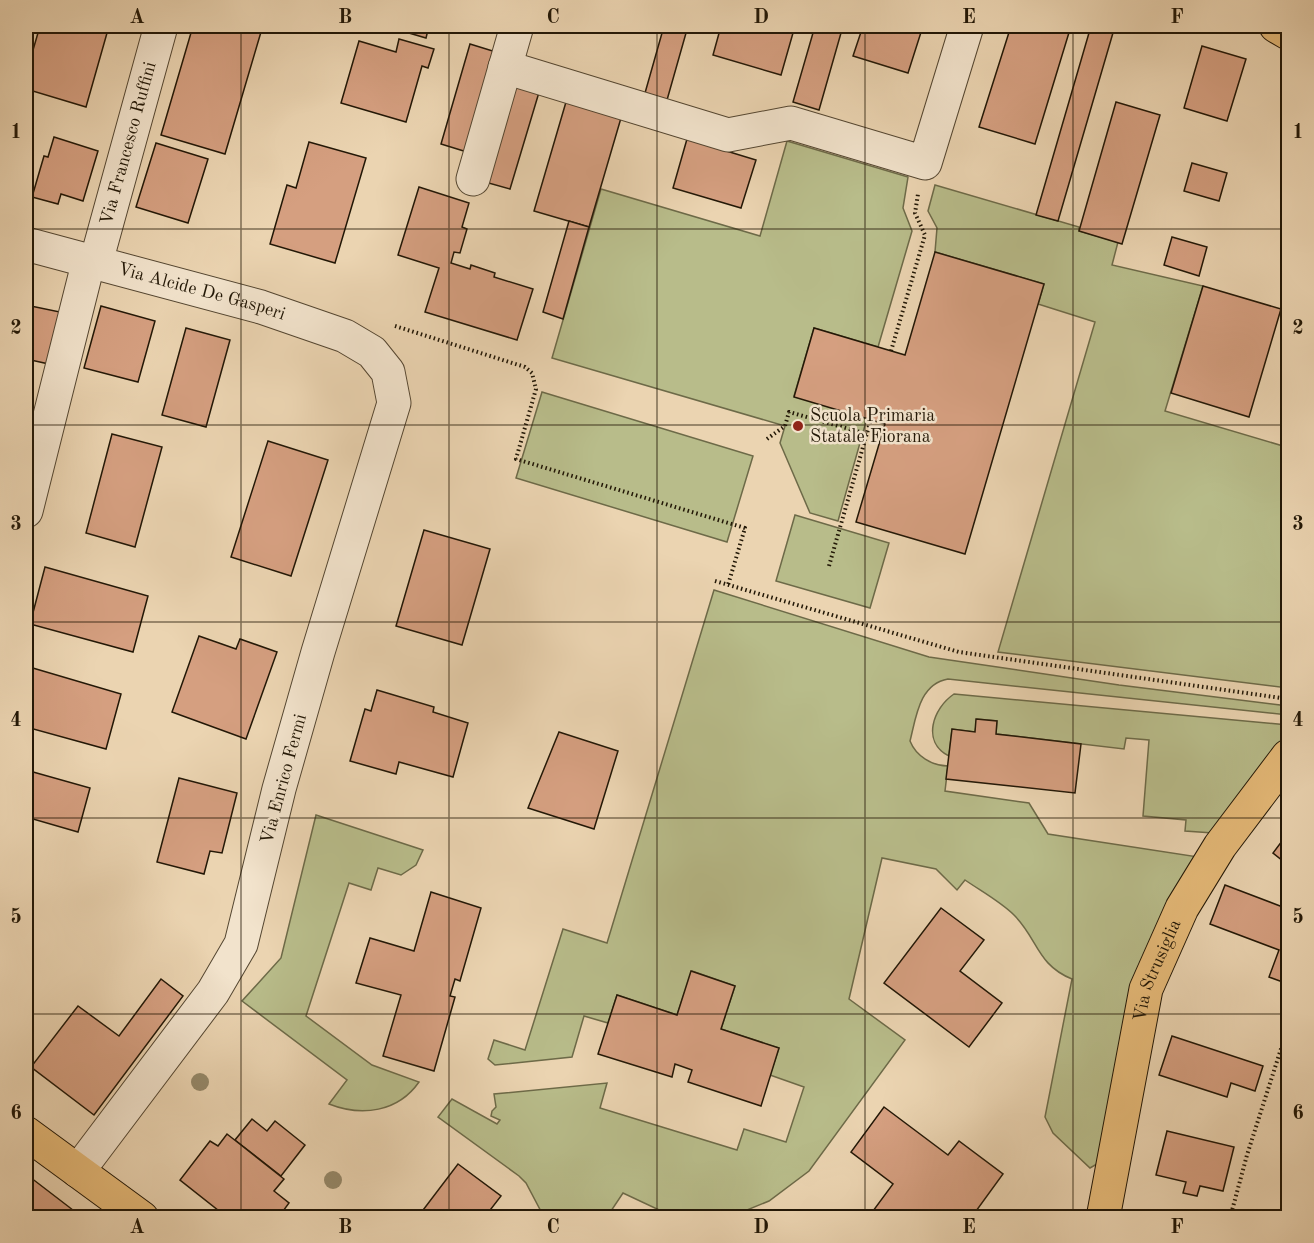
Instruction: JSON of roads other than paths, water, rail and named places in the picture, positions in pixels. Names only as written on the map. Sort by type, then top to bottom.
[{"type":"main road","points":[[1276,26],[1288,33]]},
{"type":"main road","name":"Via Strusiglia","points":[[1103,1218],[1146,989],[1182,908],[1220,846],[1288,756]]},
{"type":"main road","points":[[26,1133],[142,1218]]},
{"type":"street","name":"Via Francesco Ruffini","points":[[26,511],[92,261],[161,26]]},
{"type":"street","points":[[473,179],[517,26]]},
{"type":"street","points":[[505,67],[728,135],[791,123],[925,163],[967,26]]},
{"type":"street","name":"Via Alcide De Gasperi","points":[[26,244],[314,325],[345,336],[378,338]]},
{"type":"street","name":"Via Enrico Fermi","points":[[78,1170],[213,992],[241,944],[279,789],[394,403],[378,338]]},
{"type":"place","name":"Scuola Primaria Statale Fiorana","points":[[798,426]]}]
